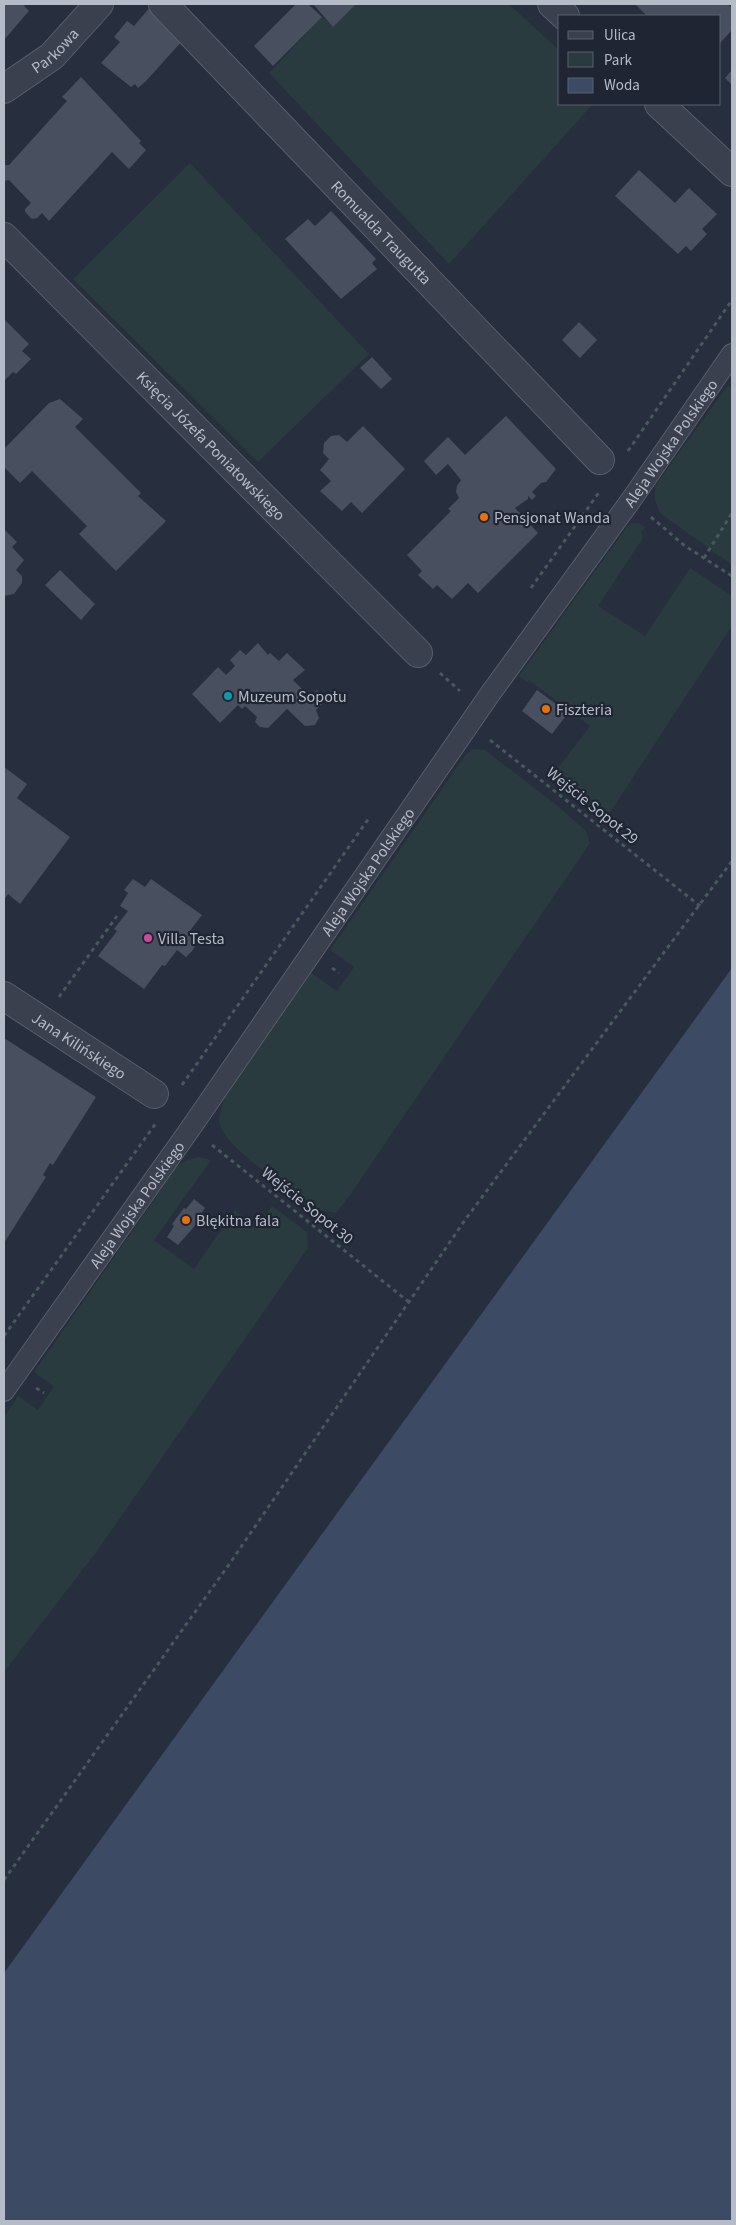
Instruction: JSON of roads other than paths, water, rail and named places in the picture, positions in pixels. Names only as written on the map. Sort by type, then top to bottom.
[{"type":"street","name":"Parkowa","points":[[4,89],[52,56],[99,4]]},
{"type":"street","name":"Romualda Traugutta","points":[[163,4],[600,460]]},
{"type":"street","points":[[552,4],[564,15]]},
{"type":"street","points":[[660,105],[732,172]]},
{"type":"street","name":"Księcia Józefa Poniatowskiego","points":[[4,238],[418,653]]},
{"type":"street","name":"Aleja Wojska Polskiego","points":[[4,1391],[190,1129],[470,724],[631,500],[732,354]]},
{"type":"street","name":"Jana Kilińskiego","points":[[4,996],[154,1094]]},
{"type":"water","points":[[732,968],[732,2221],[4,2221],[4,1973]]},
{"type":"place","name":"Pensjonat Wanda","points":[[484,517]]},
{"type":"place","name":"Muzeum Sopotu","points":[[228,696]]},
{"type":"place","name":"Fiszteria","points":[[546,709]]},
{"type":"place","name":"Villa Testa","points":[[148,938]]},
{"type":"place","name":"Blękitna fala","points":[[186,1220]]}]
